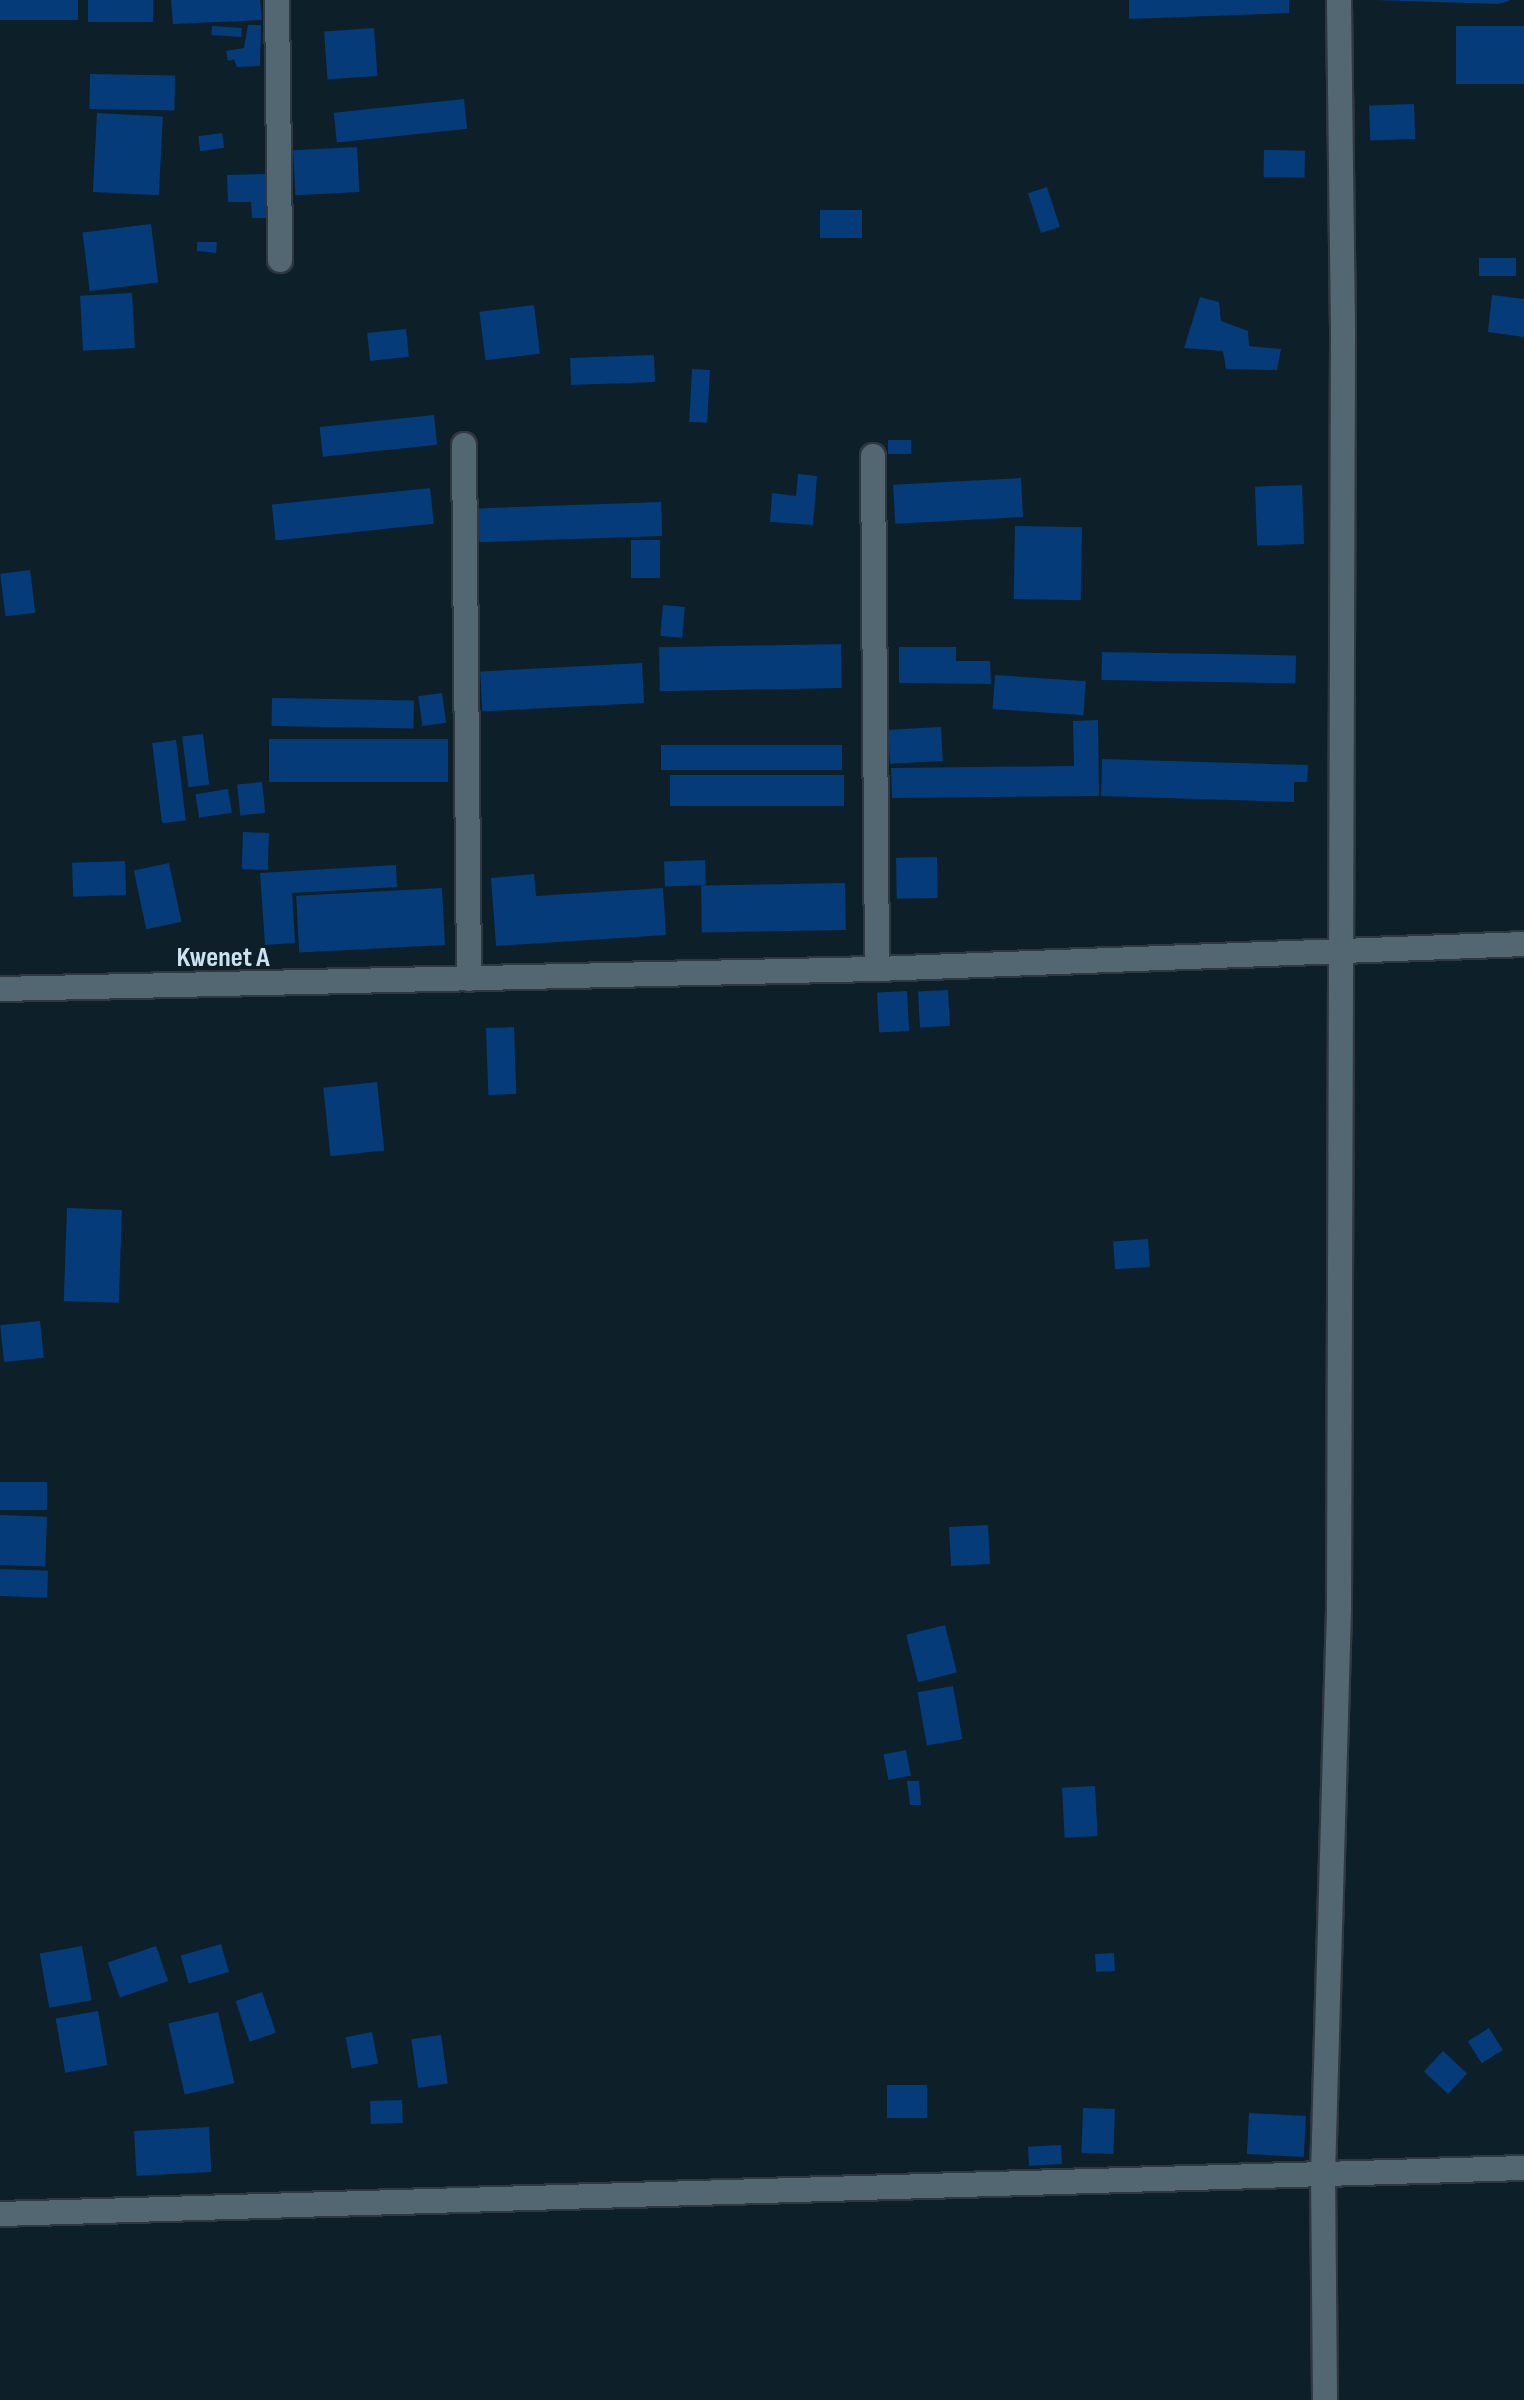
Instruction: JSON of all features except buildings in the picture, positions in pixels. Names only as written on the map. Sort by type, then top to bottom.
[{"type":"street","points":[[277,0],[280,260]]},
{"type":"street","points":[[1325,2400],[1323,2175],[1339,1609],[1343,330],[1339,0]]},
{"type":"street","points":[[464,445],[469,979]]},
{"type":"street","points":[[873,456],[877,969]]},
{"type":"street","points":[[0,989],[877,969],[1524,944]]},
{"type":"street","points":[[0,2214],[1524,2168]]},
{"type":"district","name":"Kwenet A","points":[[223,958]]}]
